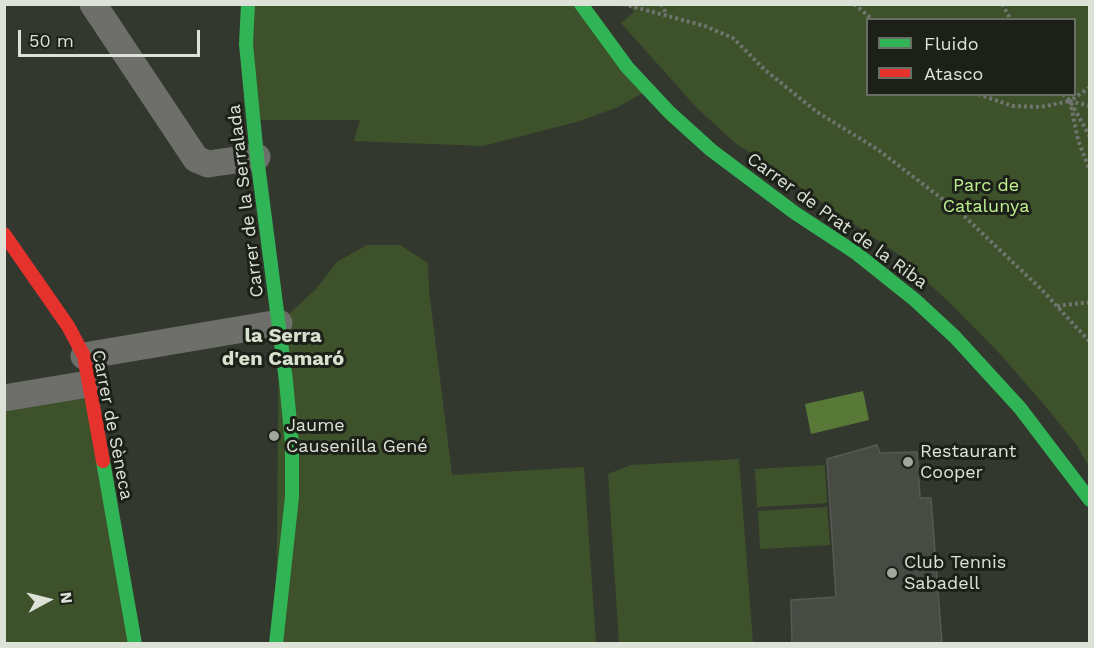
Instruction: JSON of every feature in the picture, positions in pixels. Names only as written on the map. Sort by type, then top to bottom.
[{"type":"street","points":[[93,4],[196,159],[208,164],[257,158]]},
{"type":"street","name":"Carrer de la Serralada","points":[[248,4],[246,44],[257,158],[292,444],[292,497],[276,644]]},
{"type":"street","name":"Carrer de Prat de la Riba","points":[[581,4],[627,67],[669,112],[711,150],[795,213],[856,253],[915,300],[955,337],[1020,408],[1089,500]]},
{"type":"street","name":"Carrer de Sèneca","points":[[4,234],[68,326],[84,356],[135,644]]},
{"type":"street","points":[[84,356],[279,323]]},
{"type":"street","points":[[4,398],[88,384]]},
{"type":"path","points":[[623,4],[705,26],[733,39],[765,70],[817,112],[877,150],[962,214],[1056,306],[1089,342]]},
{"type":"path","points":[[661,4],[668,16]]},
{"type":"path","points":[[854,4],[871,18]]},
{"type":"path","points":[[1002,4],[1010,18]]},
{"type":"path","points":[[984,96],[1012,106],[1041,107],[1070,101],[1089,87]]},
{"type":"path","points":[[1065,96],[1089,137]]},
{"type":"path","points":[[1070,101],[1089,106]]},
{"type":"path","points":[[1070,101],[1078,140],[1089,171]]},
{"type":"path","points":[[1056,306],[1089,302]]},
{"type":"green space","name":"Parc de Catalunya","points":[[629,4],[1089,5],[1089,467],[1076,444],[1046,407],[1001,355],[951,304],[895,252],[734,142],[696,107],[621,23],[634,12]]},
{"type":"green space","points":[[248,5],[581,5],[648,90],[618,107],[580,121],[483,146],[354,141],[360,120],[254,120]]},
{"type":"green space","points":[[367,245],[400,245],[428,263],[429,290],[452,475],[584,467],[596,643],[276,644],[279,323],[316,289],[337,262]]},
{"type":"green space","points":[[88,384],[135,643],[5,643],[5,398]]},
{"type":"green space","points":[[739,459],[753,643],[619,643],[608,474],[631,465]]},
{"type":"green space","points":[[825,465],[827,503],[757,507],[755,469]]},
{"type":"green space","points":[[827,507],[830,545],[760,549],[758,511]]},
{"type":"shaded area","points":[[863,391],[869,420],[811,434],[805,404]]},
{"type":"building","points":[[877,445],[880,453],[917,452],[920,498],[931,498],[942,644],[792,643],[791,600],[836,597],[827,459]]},
{"type":"traffic: fast","points":[[248,4],[246,44],[257,157],[292,444],[292,497],[276,644]]},
{"type":"traffic: fast","points":[[581,4],[627,67],[669,112],[711,150],[795,213],[856,253],[915,300],[955,337],[1020,408],[1090,500]]},
{"type":"traffic: fast","points":[[103,461],[135,644]]},
{"type":"traffic: jam","points":[[4,234],[68,326],[84,356],[103,461]]},
{"type":"place","name":"Jaume Causenilla Gené","points":[[274,436]]},
{"type":"place","name":"Restaurant Cooper","points":[[908,462]]},
{"type":"place","name":"Club Tennis Sabadell","points":[[892,573]]},
{"type":"district","name":"la Serra d'en Camaró","points":[[283,348]]}]
